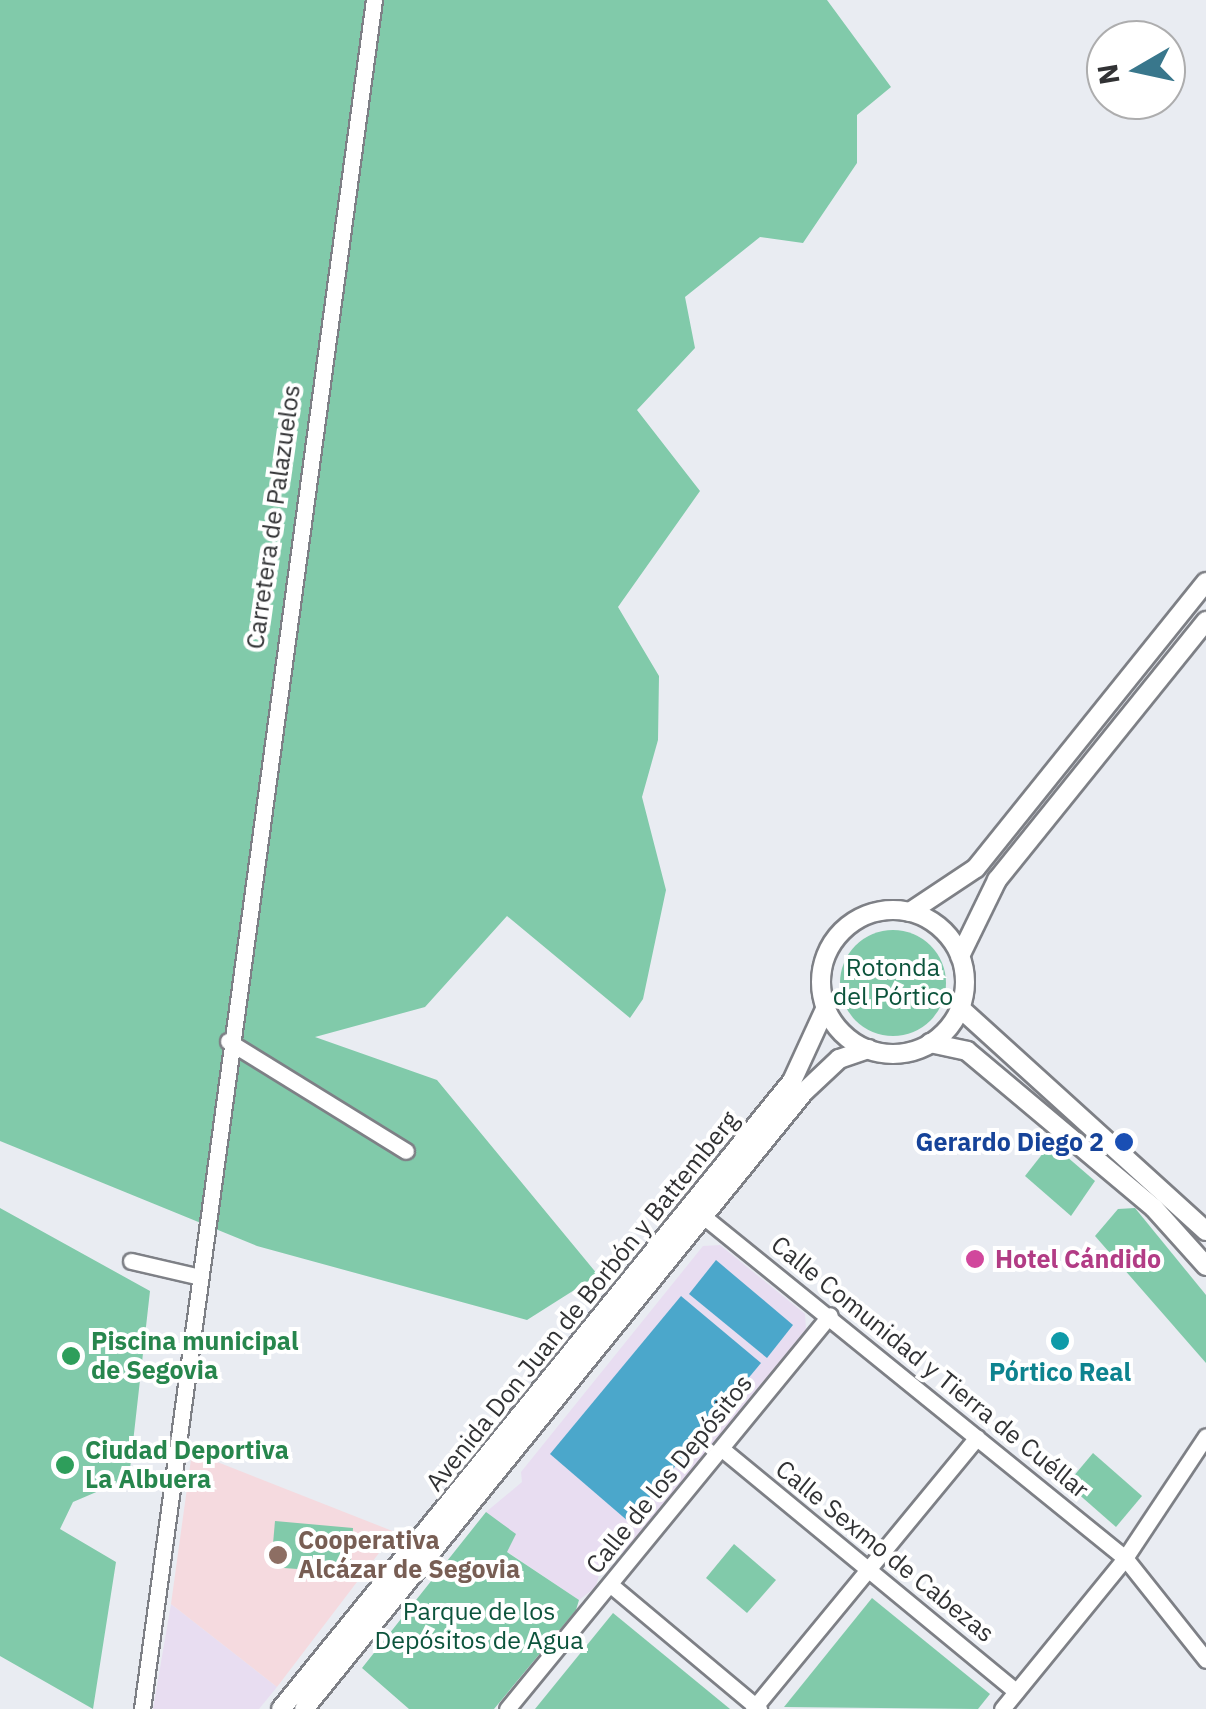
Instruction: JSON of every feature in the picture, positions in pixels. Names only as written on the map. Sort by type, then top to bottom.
[{"type":"main road","points":[[1206,582],[976,868],[910,912],[864,916],[839,934],[824,961],[826,1006],[868,1049],[900,1053],[930,1043],[966,1051],[1154,1208],[1206,1266]]},
{"type":"main road","points":[[930,1043],[960,1008],[960,956],[998,880],[1206,621]]},
{"type":"main road","points":[[910,912],[940,928],[960,956]]},
{"type":"main road","name":"Avenida Don Juan de Borbón y Battemberg","points":[[281,1709],[792,1081],[826,1006]]},
{"type":"main road","points":[[960,1008],[1206,1231]]},
{"type":"main road","name":"Avenida Don Juan de Borbón y Battemberg","points":[[304,1709],[819,1075],[868,1049]]},
{"type":"street","name":"Carretera de Palazuelos","points":[[142,1709],[192,1276],[202,1232],[374,0]]},
{"type":"street","points":[[228,1041],[406,1151]]},
{"type":"street","name":"Calle Comunidad y Tierra de Cuéllar","points":[[703,1216],[1125,1558],[1206,1660]]},
{"type":"street","points":[[131,1261],[192,1276]]},
{"type":"street","name":"Calle de los Depósitos","points":[[507,1709],[612,1586],[830,1316]]},
{"type":"street","points":[[1002,1709],[1125,1558],[1206,1436]]},
{"type":"street","points":[[612,1586],[755,1708],[978,1437]]},
{"type":"street","name":"Calle Sexmo de Cabezas","points":[[722,1449],[1016,1691]]},
{"type":"shaded area","points":[[720,1245],[805,1314],[806,1329],[624,1552],[604,1554],[596,1587],[579,1600],[506,1551],[486,1512],[522,1482],[521,1472],[703,1246]]},
{"type":"shaded area","name":"Cooperativa Alcázar de Segovia","points":[[192,1452],[395,1532],[277,1687],[171,1604]]},
{"type":"shaded area","points":[[171,1604],[277,1687],[259,1709],[153,1709]]},
{"type":"green space","points":[[0,0],[827,0],[891,87],[857,115],[857,163],[803,243],[760,237],[685,297],[695,348],[637,410],[700,491],[618,607],[659,676],[658,740],[642,797],[666,890],[643,999],[630,1018],[507,916],[425,1007],[315,1037],[437,1080],[598,1275],[527,1320],[257,1246],[0,1141]]},
{"type":"green space","name":"Rotonda del Pórtico","points":[[893,930],[913,934],[931,945],[942,963],[946,983],[942,1003],[931,1021],[913,1032],[893,1036],[873,1032],[855,1021],[844,1003],[840,983],[844,963],[855,945],[873,934]]},
{"type":"green space","points":[[1051,1143],[1095,1181],[1071,1216],[1025,1176]]},
{"type":"green space","name":"Ciudad Deportiva La Albuera","points":[[0,1208],[150,1291],[129,1478],[73,1502],[60,1529],[116,1562],[93,1709],[0,1656]]},
{"type":"green space","points":[[1135,1208],[1206,1295],[1206,1363],[1095,1236],[1118,1209]]},
{"type":"green space","points":[[1093,1453],[1142,1496],[1116,1527],[1067,1484]]},
{"type":"green space","name":"Parque de los Depósitos de Agua","points":[[486,1512],[516,1534],[507,1552],[579,1600],[576,1610],[494,1709],[409,1709],[362,1668]]},
{"type":"green space","points":[[275,1521],[353,1528],[350,1573],[271,1567]]},
{"type":"green space","points":[[734,1544],[776,1580],[747,1613],[706,1578]]},
{"type":"green space","points":[[872,1598],[990,1694],[978,1709],[784,1707]]},
{"type":"green space","points":[[613,1613],[730,1709],[535,1709]]},
{"type":"water","points":[[716,1260],[793,1325],[767,1358],[689,1294]]},
{"type":"water","points":[[681,1296],[761,1363],[629,1522],[550,1454]]},
{"type":"place","name":"Gerardo Diego 2","points":[[1124,1142]]},
{"type":"place","name":"Hotel Cándido","points":[[975,1259]]},
{"type":"place","name":"Pórtico Real","points":[[1060,1341]]},
{"type":"place","name":"Piscina municipal de Segovia","points":[[71,1356]]},
{"type":"place","name":"Ciudad Deportiva La Albuera","points":[[65,1465]]},
{"type":"place","name":"Cooperativa Alcázar de Segovia","points":[[278,1555]]}]
